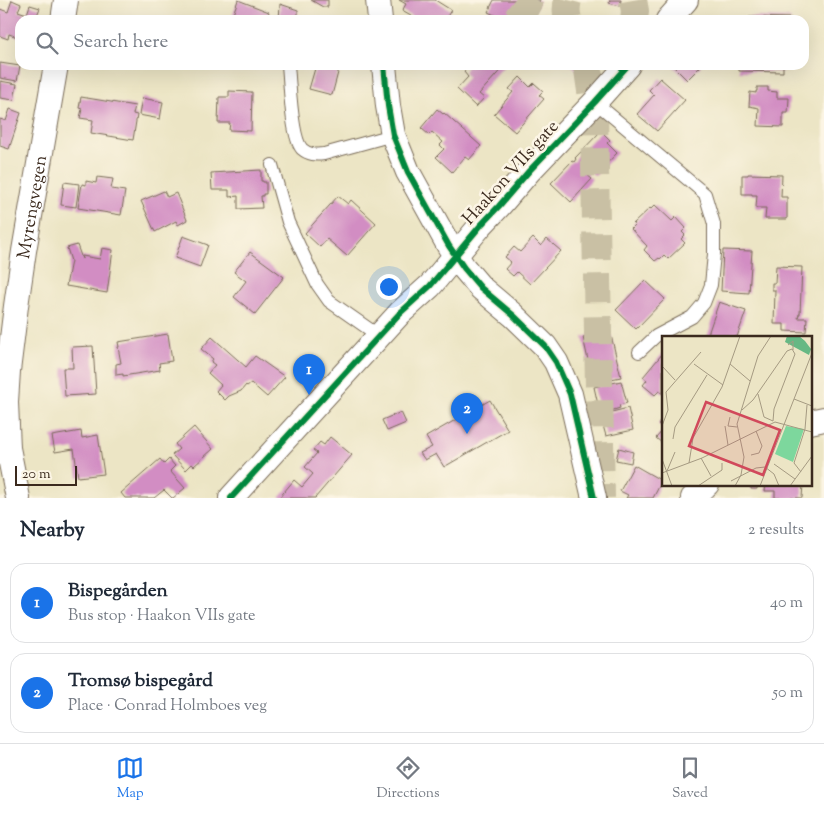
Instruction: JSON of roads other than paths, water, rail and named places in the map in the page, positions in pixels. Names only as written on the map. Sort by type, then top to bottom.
[{"type":"street","points":[[64,15],[66,0]]},
{"type":"street","points":[[378,0],[380,15]]},
{"type":"street","points":[[672,15],[686,0]]},
{"type":"street","name":"Myrengvegen","points":[[18,498],[8,448],[6,402],[8,371],[23,260],[55,70]]},
{"type":"street","points":[[384,70],[393,135],[408,172],[456,256],[481,288],[545,346],[556,362],[570,394],[594,498]]},
{"type":"street","name":"Haakon VIIs gate","points":[[231,498],[400,312],[430,286],[529,172],[624,70]]},
{"type":"street","points":[[693,498],[705,486]]},
{"type":"lane","points":[[289,70],[296,138],[301,148],[308,153],[315,155],[324,154],[393,135]]},
{"type":"lane","points":[[595,102],[705,194],[714,224],[711,284],[704,303],[692,317],[656,336],[639,352]]},
{"type":"lane","points":[[272,165],[288,222],[317,284],[329,302],[379,336]]},
{"type":"tunnel","points":[[514,0],[535,15]]},
{"type":"tunnel","points":[[567,15],[568,0]]},
{"type":"tunnel","points":[[633,0],[635,15]]},
{"type":"tunnel","points":[[588,70],[594,112],[601,498]]},
{"type":"place","name":"Bispegården","points":[[309,395]]},
{"type":"place","name":"Tromsø bispegård","points":[[467,434]]}]
